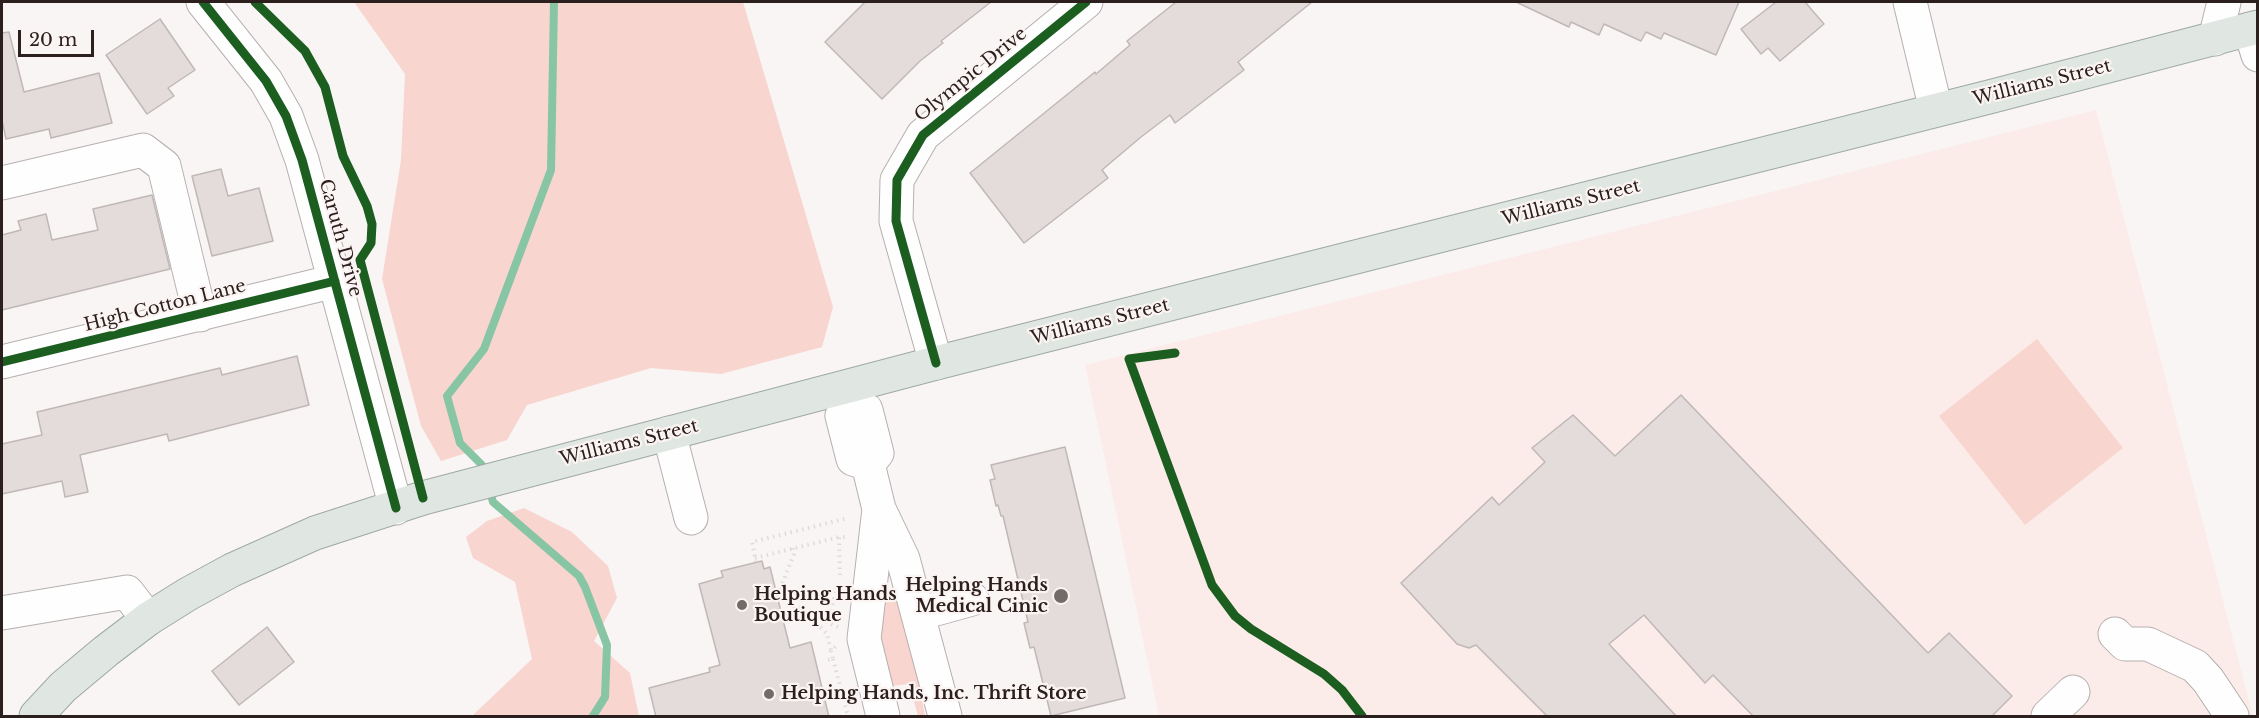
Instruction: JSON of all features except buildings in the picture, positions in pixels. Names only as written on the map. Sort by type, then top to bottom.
[{"type":"main road","name":"Williams Street","points":[[36,717],[63,687],[148,619],[232,570],[315,533],[440,494],[540,465],[669,433],[849,397],[936,363],[2215,39],[2255,37]]},
{"type":"street","name":"Caruth Drive","points":[[203,2],[266,81],[286,116],[302,160],[396,508]]},
{"type":"street","name":"Olympic Drive","points":[[936,363],[897,221],[897,180],[923,135],[1086,2]]},
{"type":"street","points":[[1910,2],[1936,110]]},
{"type":"street","points":[[2215,39],[2224,2]]},
{"type":"street","points":[[2,183],[143,150],[164,166],[200,315]]},
{"type":"street","name":"High Cotton Lane","points":[[2,362],[335,281]]},
{"type":"street","points":[[849,397],[866,410],[868,512],[864,639],[883,717]]},
{"type":"street","points":[[669,433],[691,518]]},
{"type":"street","points":[[868,512],[903,559],[945,717]]},
{"type":"street","points":[[2,613],[127,592],[148,619]]},
{"type":"street","points":[[918,614],[972,599]]},
{"type":"street","points":[[2115,634],[2125,644],[2148,644],[2195,666],[2208,680],[2232,717]]},
{"type":"street","points":[[2048,717],[2073,692]]},
{"type":"path","points":[[854,538],[838,537],[756,560],[752,542],[868,512]]},
{"type":"path","points":[[838,537],[839,582],[827,622],[848,632]]},
{"type":"path","points":[[793,548],[794,554],[781,586],[784,598],[788,605],[802,608],[827,634],[831,659],[848,717]]},
{"type":"path","points":[[831,651],[842,639]]},
{"type":"shaded area","points":[[354,2],[743,2],[833,307],[822,347],[721,374],[651,368],[527,405],[507,440],[441,461],[421,426],[382,279],[401,160],[405,74]]},
{"type":"shaded area","points":[[2096,110],[2253,716],[1159,716],[1085,365]]},
{"type":"shaded area","points":[[2037,339],[2123,448],[2025,525],[1939,416]]},
{"type":"shaded area","points":[[524,508],[572,532],[608,566],[617,598],[594,641],[630,673],[639,716],[472,716],[532,659],[515,582],[473,558],[466,537],[487,521]]},
{"type":"shaded area","points":[[893,593],[907,623],[925,716],[918,716],[909,684],[891,686],[877,641],[885,598]]},
{"type":"waterway","points":[[484,474],[482,465],[460,443],[447,396],[484,349],[551,170],[554,2]]},
{"type":"waterway","points":[[489,488],[493,502],[579,576],[585,587],[607,645],[605,697],[593,716]]},
{"type":"cycle path","points":[[203,2],[266,81],[286,116],[302,160],[396,508]]},
{"type":"cycle path","points":[[255,2],[305,51],[325,87],[343,156],[367,206],[372,224],[371,243],[360,260],[423,498]]},
{"type":"cycle path","points":[[936,363],[896,221],[897,180],[923,135],[1086,2]]},
{"type":"cycle path","points":[[2,362],[335,281]]},
{"type":"cycle path","points":[[1175,353],[1129,359],[1212,585],[1235,616],[1251,629],[1324,674],[1342,690],[1362,716]]},
{"type":"place","name":"Helping Hands Medical Cinic","points":[[1061,596]]},
{"type":"place","name":"Helping Hands Boutique","points":[[742,605]]},
{"type":"place","name":"Helping Hands, Inc. Thrift Store","points":[[769,694]]}]
